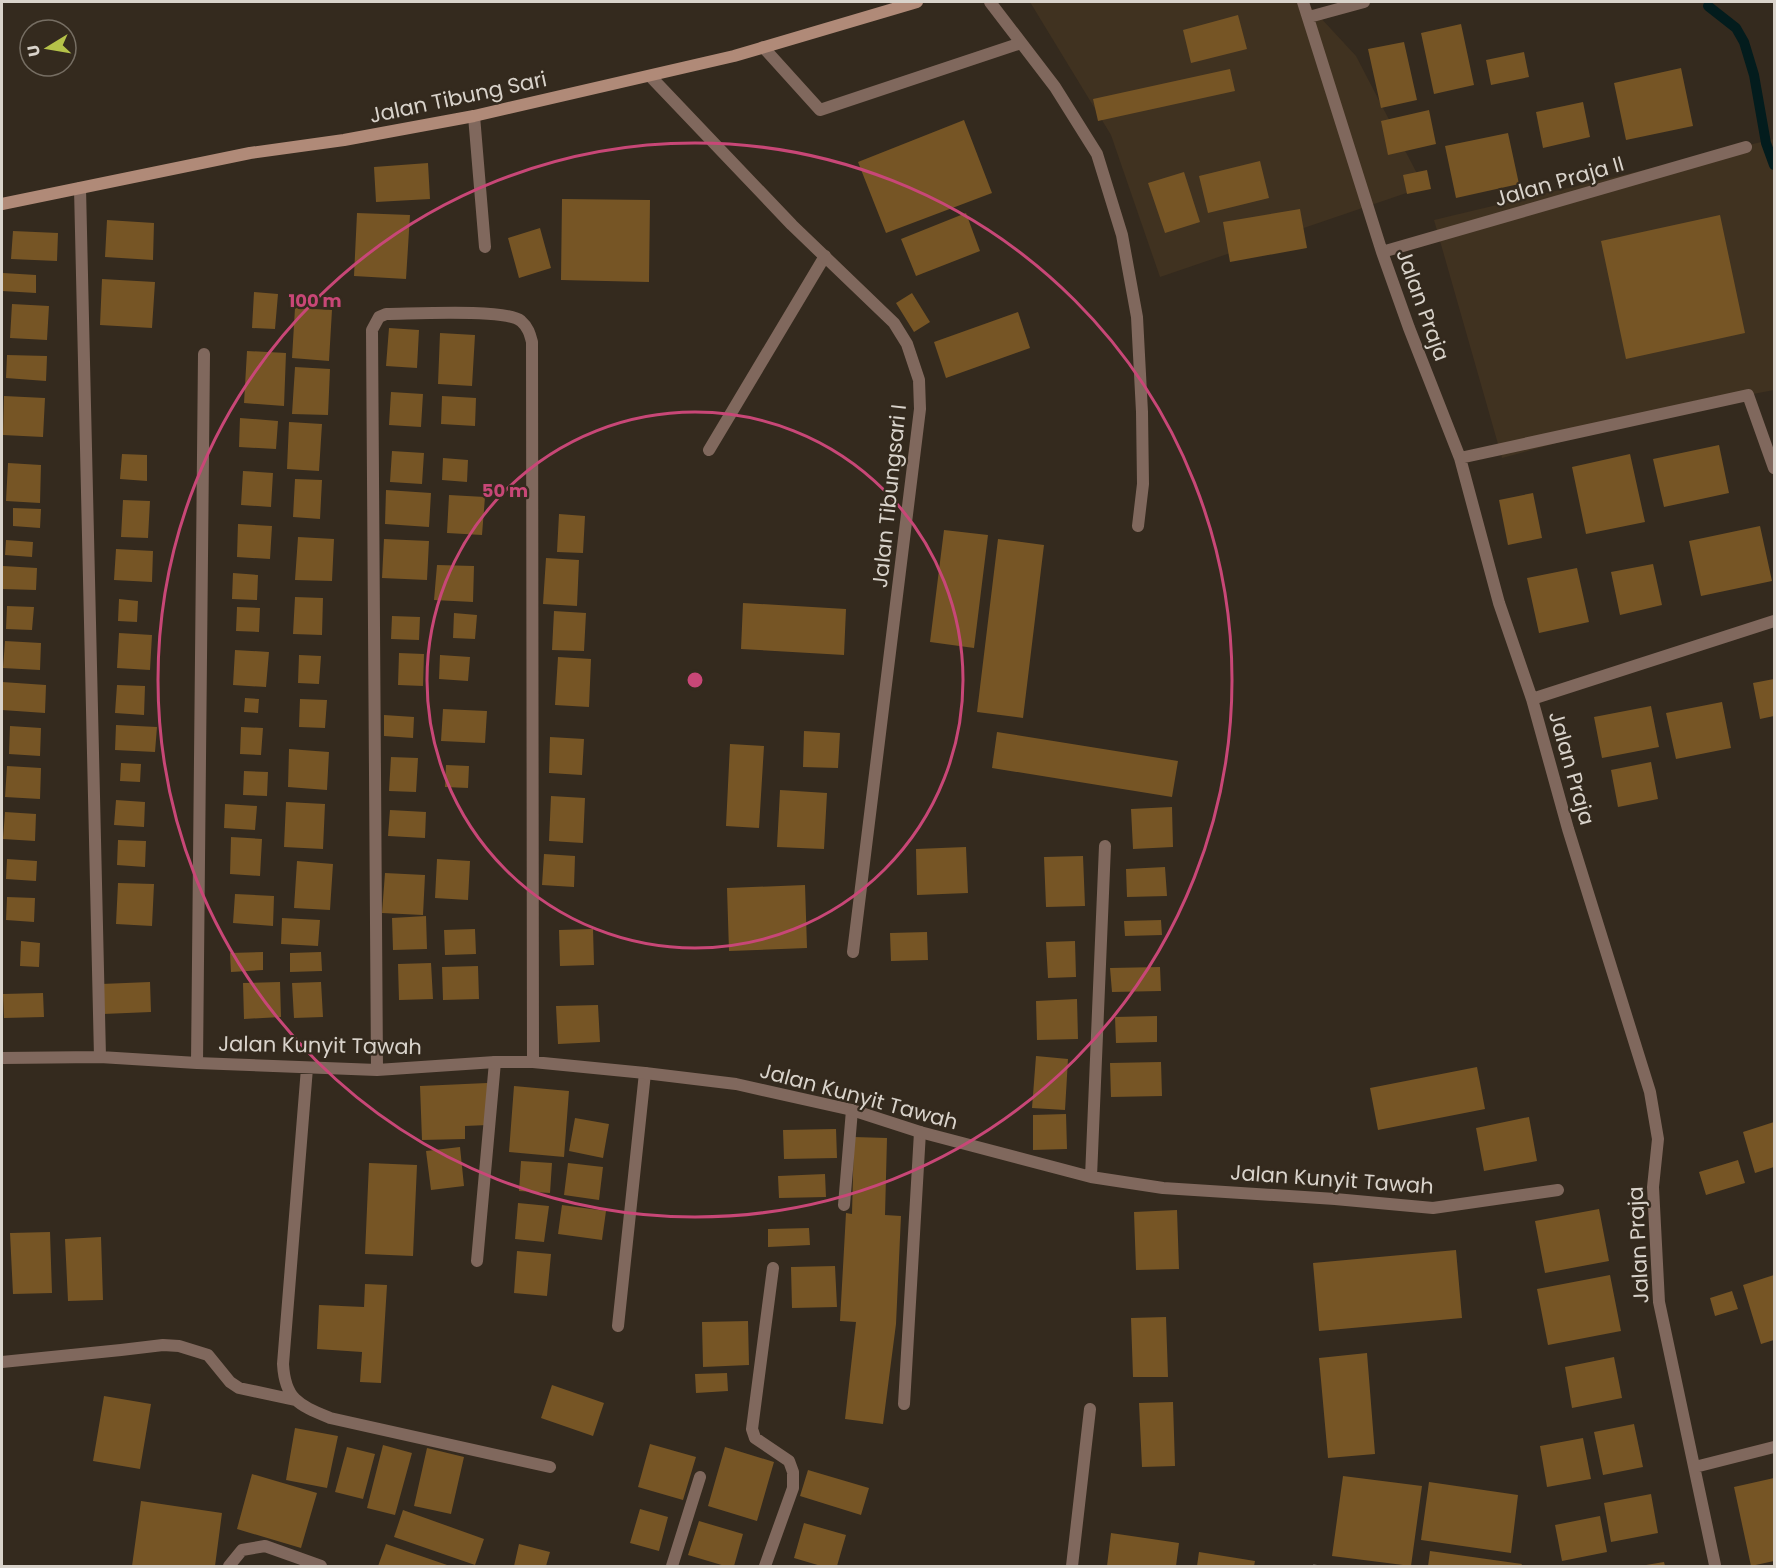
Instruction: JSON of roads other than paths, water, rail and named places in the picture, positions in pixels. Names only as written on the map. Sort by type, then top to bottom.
[{"type":"street","name":"Jalan Tibung Sari","points":[[2,204],[250,153],[344,140],[474,116],[734,56],[917,2]]},
{"type":"street","points":[[990,2],[1055,87],[1097,154],[1122,235],[1137,317],[1141,388],[1143,484],[1138,526]]},
{"type":"street","name":"Jalan Praja","points":[[1303,2],[1382,252],[1460,458],[1499,603],[1532,699],[1568,828],[1650,1092],[1658,1139],[1653,1187],[1659,1302],[1715,1565]]},
{"type":"street","points":[[1309,17],[1364,2]]},
{"type":"street","points":[[763,47],[820,110],[1021,43]]},
{"type":"street","name":"Jalan Tibungsari I","points":[[650,76],[792,225],[894,323],[907,344],[919,380],[920,409],[853,952]]},
{"type":"street","points":[[474,116],[485,247]]},
{"type":"street","name":"Jalan Praja II","points":[[1382,252],[1746,147]]},
{"type":"street","points":[[80,188],[100,1057]]},
{"type":"street","points":[[709,450],[825,256]]},
{"type":"street","points":[[377,1070],[372,330],[379,317],[386,314],[498,314],[520,320],[529,329],[532,342],[533,1062]]},
{"type":"street","points":[[197,1063],[204,354]]},
{"type":"street","points":[[1460,458],[1748,395],[1774,468]]},
{"type":"street","points":[[1532,699],[1774,621]]},
{"type":"street","points":[[1091,1177],[1105,846]]},
{"type":"street","name":"Jalan Kunyit Tawah","points":[[2,1058],[100,1057],[377,1070],[495,1062],[533,1062],[736,1084],[852,1110],[920,1132],[1091,1177],[1163,1188],[1433,1208],[1558,1190]]},
{"type":"street","points":[[477,1261],[495,1062]]},
{"type":"street","points":[[307,1068],[282,1364],[287,1390],[295,1400],[330,1418],[550,1467]]},
{"type":"street","points":[[618,1326],[645,1073]]},
{"type":"street","points":[[844,1205],[852,1110]]},
{"type":"street","points":[[904,1404],[920,1132]]},
{"type":"street","points":[[765,1566],[793,1488],[793,1472],[789,1461],[754,1438],[752,1429],[773,1268]]},
{"type":"street","points":[[2,1362],[163,1345],[179,1346],[208,1355],[230,1382],[239,1388],[295,1400]]},
{"type":"street","points":[[1072,1566],[1090,1409]]},
{"type":"street","points":[[1695,1467],[1774,1447]]},
{"type":"street","points":[[672,1566],[700,1477]]},
{"type":"street","points":[[229,1566],[243,1550],[265,1546],[321,1566]]},
{"type":"waterway","points":[[1708,6],[1736,28],[1744,42],[1754,75],[1766,143],[1774,165]]}]
